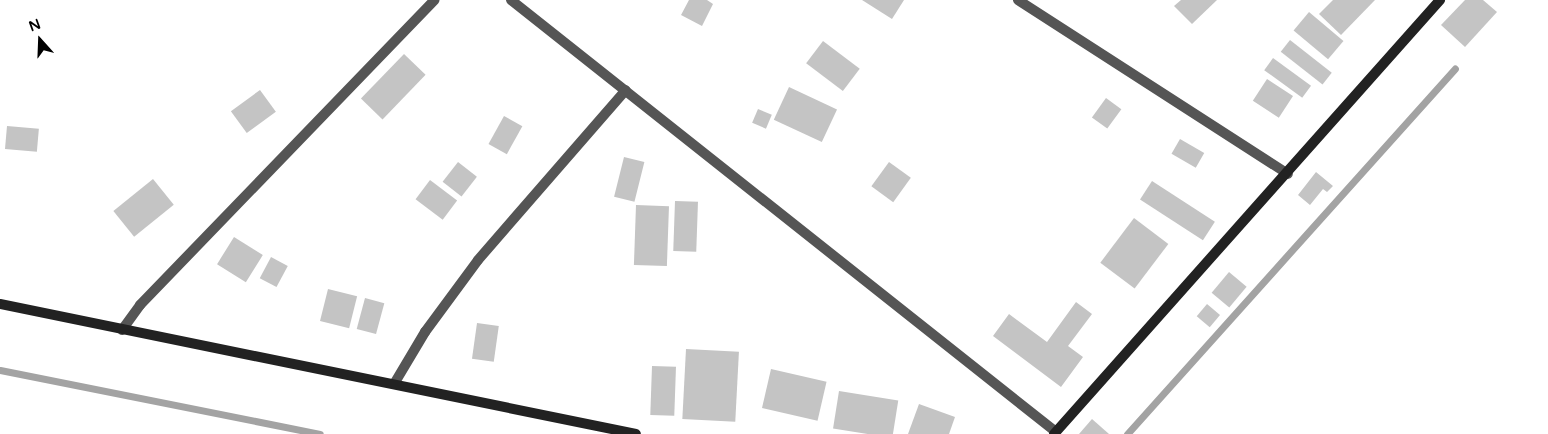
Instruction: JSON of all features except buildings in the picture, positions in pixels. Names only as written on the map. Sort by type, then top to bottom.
[{"type":"main road","points":[[1055,433],[1288,174],[1440,0]]},
{"type":"main road","points":[[0,304],[636,434]]},
{"type":"street","points":[[122,330],[140,305],[435,0]]},
{"type":"street","points":[[511,0],[1055,433]]},
{"type":"street","points":[[1018,0],[1288,174]]},
{"type":"street","points":[[394,384],[425,332],[463,280],[626,90]]},
{"type":"waterway","points":[[1127,434],[1455,68]]},
{"type":"waterway","points":[[0,370],[320,434]]}]
